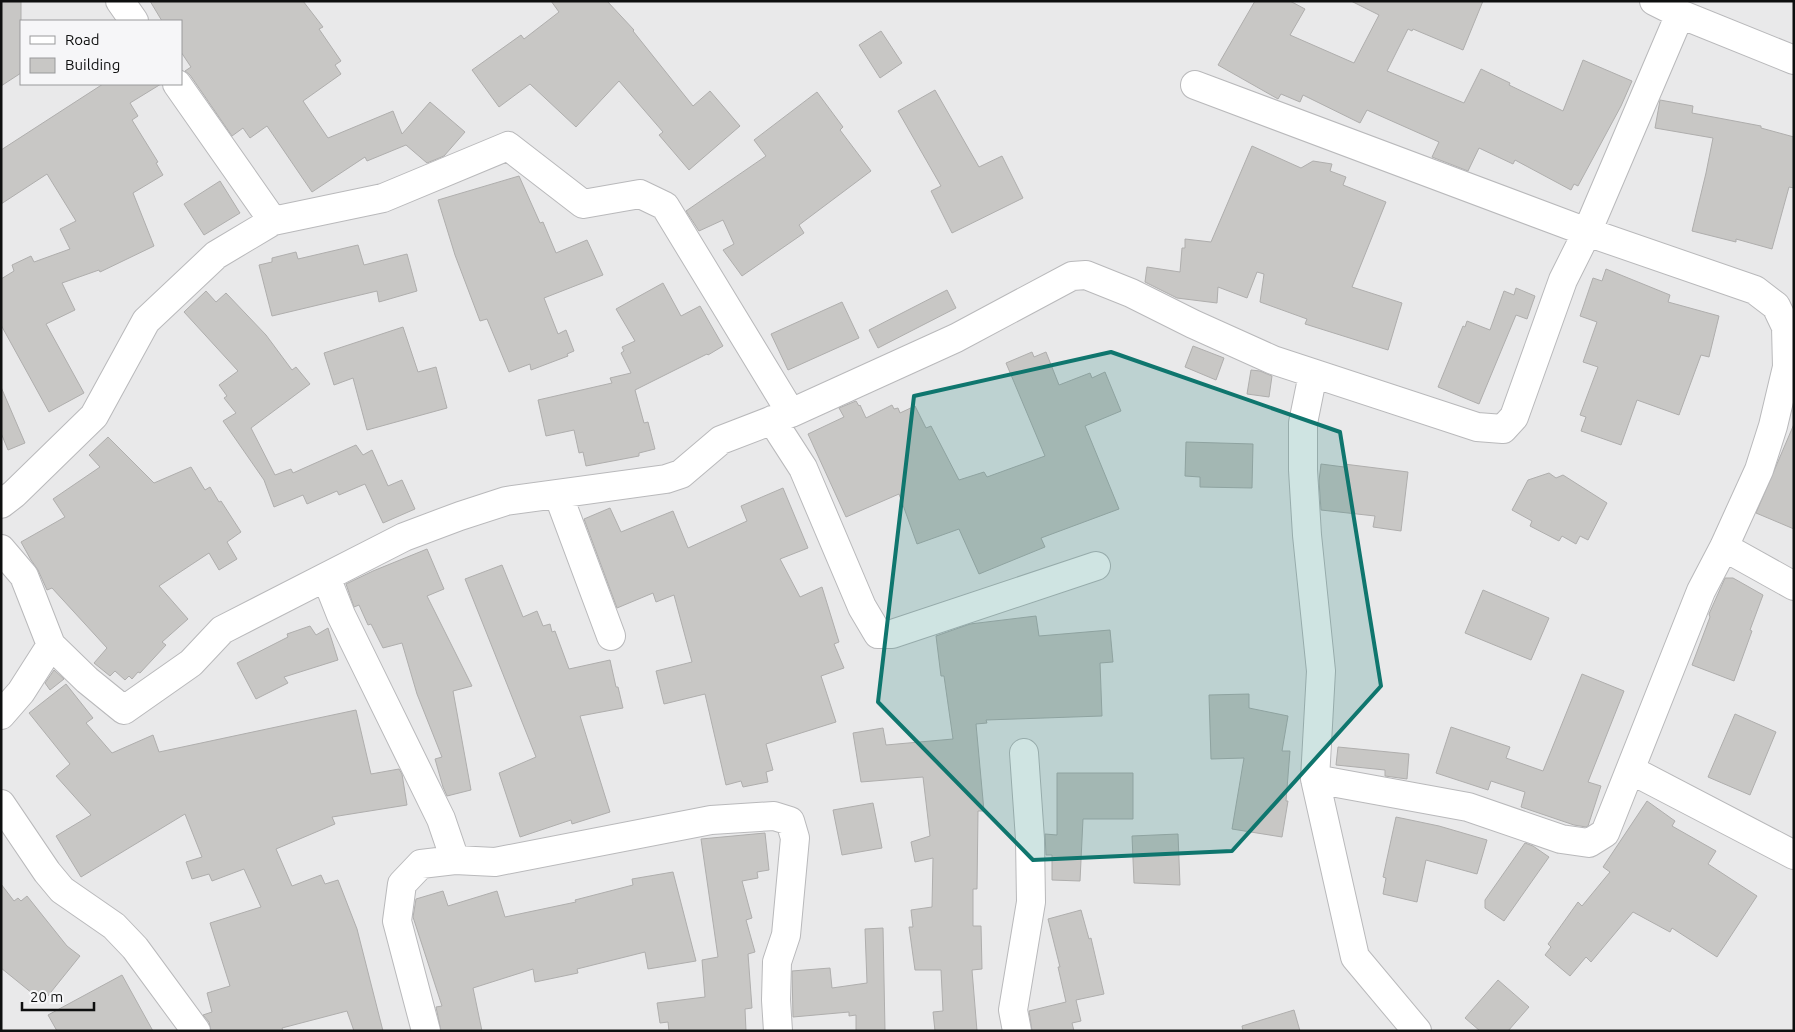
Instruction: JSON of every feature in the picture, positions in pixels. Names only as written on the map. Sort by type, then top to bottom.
[{"type":"street","points":[[120,1],[133,20]]},
{"type":"street","points":[[1654,1],[1680,14],[1794,60]]},
{"type":"street","points":[[1,549],[24,576],[51,645],[87,680],[124,710],[191,663],[222,630],[404,537],[506,501],[666,479],[681,474],[721,440],[781,417],[956,338],[1072,276],[1086,275],[1131,293],[1193,324],[1265,356],[1313,374],[1477,427],[1503,429],[1514,417],[1563,280],[1587,232],[1680,14]]},
{"type":"street","points":[[179,85],[273,221]]},
{"type":"street","points":[[1196,85],[1587,232],[1755,290],[1776,306],[1786,327],[1787,367],[1759,470],[1724,547],[1701,591],[1605,833],[1589,843],[1561,839],[1468,807],[1315,779]]},
{"type":"street","points":[[1,504],[14,494],[94,416],[146,321],[216,255],[273,221],[383,198],[508,146],[583,204],[640,194],[664,206],[781,417],[862,607],[878,634],[892,634],[1096,566]]},
{"type":"street","points":[[1313,374],[1303,423],[1303,470],[1307,535],[1321,671],[1315,779],[1355,957],[1417,1031]]},
{"type":"street","points":[[558,494],[610,636]]},
{"type":"street","points":[[1724,547],[1794,586]]},
{"type":"street","points":[[326,577],[341,615],[441,819],[455,860]]},
{"type":"street","points":[[1,715],[21,692],[51,645]]},
{"type":"street","points":[[1017,1031],[1013,1010],[1031,902],[1030,839],[1024,753]]},
{"type":"street","points":[[1631,770],[1794,855]]},
{"type":"street","points":[[1,804],[47,872],[62,890],[114,926],[135,948],[192,1029]]},
{"type":"street","points":[[426,1031],[397,921],[402,884],[421,864],[455,860],[495,862],[711,820],[774,816],[790,821],[795,838],[786,935],[777,962],[776,1000],[778,1031]]},
{"type":"highlighted area","points":[[1111,352],[1340,432],[1381,686],[1232,851],[1033,860],[878,702],[914,396]]},
{"type":"building","points":[[1,1],[21,1],[20,74],[1,86]]},
{"type":"building","points":[[150,1],[303,1],[323,27],[319,29],[341,61],[335,65],[341,74],[303,101],[328,138],[393,111],[402,134],[430,102],[465,132],[444,156],[427,163],[406,145],[367,161],[365,157],[312,192],[267,126],[250,138],[243,128],[232,136],[190,75],[185,71],[191,67],[182,54],[182,20],[161,20]]},
{"type":"building","points":[[551,1],[607,1],[634,30],[693,106],[710,91],[740,126],[689,170],[659,135],[663,132],[619,81],[576,127],[530,84],[499,107],[472,70],[521,35],[524,39],[559,12]]},
{"type":"building","points":[[1255,1],[1290,1],[1305,9],[1290,35],[1354,63],[1379,15],[1351,1],[1483,1],[1463,50],[1413,29],[1412,31],[1408,29],[1387,71],[1464,103],[1481,69],[1563,111],[1583,60],[1632,81],[1621,106],[1578,186],[1574,184],[1571,190],[1515,160],[1513,164],[1479,148],[1468,171],[1432,157],[1439,142],[1367,110],[1360,123],[1303,95],[1300,102],[1281,94],[1278,99],[1218,65]]},
{"type":"building","points":[[881,31],[902,63],[880,78],[859,45]]},
{"type":"building","points":[[101,85],[159,85],[130,103],[138,116],[132,120],[158,162],[156,163],[163,175],[133,193],[154,246],[100,272],[99,270],[62,283],[75,310],[46,324],[84,393],[49,412],[1,325],[1,279],[14,271],[12,265],[31,256],[34,262],[70,249],[60,229],[76,221],[47,174],[1,204],[1,150]]},
{"type":"building","points":[[935,90],[979,167],[1002,156],[1023,198],[952,233],[931,191],[941,186],[898,111]]},
{"type":"building","points":[[817,92],[843,127],[840,130],[871,171],[799,225],[804,233],[742,276],[723,250],[734,244],[723,220],[699,231],[686,211],[766,156],[754,140]]},
{"type":"building","points":[[1660,100],[1693,106],[1692,113],[1761,126],[1761,128],[1794,137],[1794,188],[1789,187],[1772,249],[1736,239],[1736,242],[1692,231],[1713,138],[1655,128]]},
{"type":"building","points":[[1252,146],[1301,168],[1313,161],[1332,164],[1330,171],[1346,177],[1343,185],[1386,202],[1352,287],[1402,303],[1388,350],[1305,324],[1307,319],[1260,302],[1264,274],[1257,272],[1247,298],[1218,287],[1217,303],[1177,298],[1145,282],[1147,267],[1180,272],[1182,248],[1185,248],[1185,239],[1211,242]]},
{"type":"building","points":[[519,176],[540,223],[543,222],[556,253],[587,240],[603,275],[544,298],[558,334],[566,330],[574,351],[567,354],[568,356],[531,370],[530,364],[509,372],[487,319],[480,321],[455,255],[438,200]]},
{"type":"building","points":[[220,181],[240,213],[204,235],[184,204]]},
{"type":"building","points":[[358,245],[364,265],[407,254],[417,291],[379,302],[377,291],[272,316],[259,265],[272,262],[272,258],[296,252],[298,259]]},
{"type":"building","points":[[1606,269],[1670,295],[1668,302],[1719,316],[1709,357],[1701,355],[1679,415],[1637,400],[1621,445],[1581,431],[1586,417],[1580,415],[1598,367],[1583,362],[1597,322],[1580,316],[1593,278],[1602,281]]},
{"type":"building","points":[[663,283],[681,316],[700,306],[723,346],[635,390],[644,423],[648,422],[655,449],[639,453],[639,456],[586,466],[583,452],[579,453],[574,430],[546,436],[538,400],[612,383],[610,378],[631,373],[621,353],[624,351],[622,347],[635,341],[616,309]]},
{"type":"building","points":[[1516,288],[1535,296],[1527,319],[1516,315],[1479,404],[1438,387],[1463,326],[1465,327],[1467,321],[1490,330],[1504,291],[1514,295]]},
{"type":"building","points":[[947,290],[956,308],[878,348],[869,330]]},
{"type":"building","points":[[206,291],[216,302],[226,293],[266,335],[292,370],[296,367],[310,384],[251,428],[275,475],[291,469],[293,473],[356,445],[363,455],[372,450],[388,486],[402,480],[415,509],[383,523],[365,484],[339,495],[337,491],[307,504],[303,495],[274,507],[264,480],[223,421],[236,413],[224,398],[227,396],[219,385],[238,371],[184,312]]},
{"type":"building","points":[[842,302],[859,338],[788,370],[771,334]]},
{"type":"building","points":[[403,327],[418,372],[436,367],[447,408],[367,430],[353,378],[334,385],[324,353]]},
{"type":"building","points":[[1193,346],[1224,358],[1216,380],[1185,367]]},
{"type":"building","points":[[1032,352],[1034,357],[1046,352],[1059,385],[1090,373],[1092,378],[1105,372],[1121,411],[1085,426],[1119,509],[1041,538],[1045,547],[979,574],[959,529],[917,544],[899,494],[846,517],[808,434],[844,417],[839,408],[856,401],[866,418],[892,405],[894,409],[898,408],[900,413],[915,406],[926,428],[931,426],[959,480],[984,472],[987,477],[1045,456],[1006,363]]},
{"type":"building","points":[[1251,370],[1260,371],[1272,376],[1269,397],[1247,394]]},
{"type":"building","points":[[1,387],[25,443],[8,450],[1,433]]},
{"type":"building","points":[[1794,424],[1794,529],[1756,513]]},
{"type":"building","points":[[108,437],[154,483],[191,467],[205,490],[210,487],[219,502],[221,501],[241,532],[227,542],[237,559],[219,570],[209,553],[159,586],[188,619],[162,642],[166,645],[140,673],[138,672],[132,679],[129,676],[125,680],[115,671],[110,676],[94,663],[107,648],[52,588],[47,590],[38,570],[21,542],[65,517],[53,499],[100,467],[89,455]]},
{"type":"building","points":[[1186,442],[1253,444],[1252,488],[1200,487],[1200,477],[1185,476]]},
{"type":"building","points":[[1321,464],[1344,467],[1344,464],[1408,472],[1401,531],[1373,527],[1375,516],[1321,510],[1319,481]]},
{"type":"building","points":[[1549,473],[1556,478],[1563,475],[1607,503],[1588,540],[1580,536],[1576,544],[1562,536],[1559,541],[1530,526],[1532,521],[1512,510],[1528,480]]},
{"type":"building","points":[[783,488],[808,548],[780,559],[800,597],[822,587],[839,642],[834,644],[844,668],[821,676],[836,722],[766,744],[773,770],[766,772],[768,782],[743,787],[741,781],[726,785],[705,694],[664,704],[656,671],[692,662],[674,595],[656,602],[653,593],[617,608],[584,519],[610,508],[621,532],[673,511],[688,548],[747,521],[741,506]]},
{"type":"building","points":[[427,549],[444,589],[427,596],[472,686],[453,691],[471,790],[447,796],[435,759],[442,757],[417,694],[402,643],[383,648],[371,624],[368,625],[359,605],[354,607],[346,584]]},
{"type":"building","points":[[502,565],[523,617],[537,611],[543,626],[550,624],[552,632],[555,631],[569,669],[610,660],[623,708],[580,716],[610,812],[572,824],[571,820],[520,837],[499,773],[536,757],[465,579]]},
{"type":"building","points":[[1725,578],[1733,578],[1763,595],[1734,681],[1692,665],[1710,617],[1709,614]]},
{"type":"building","points":[[1483,590],[1549,618],[1531,660],[1465,633]]},
{"type":"building","points":[[1036,616],[1039,636],[1110,630],[1113,662],[1100,663],[1102,716],[986,720],[987,723],[976,724],[984,811],[978,811],[977,889],[973,889],[973,926],[981,926],[982,969],[972,970],[977,1031],[935,1031],[933,1012],[943,1011],[941,970],[915,970],[909,927],[913,927],[911,910],[932,907],[933,858],[915,862],[911,842],[930,836],[923,777],[861,782],[853,733],[883,728],[886,745],[953,739],[944,676],[941,676],[936,636],[970,624]]},
{"type":"building","points":[[310,626],[316,635],[328,628],[338,660],[284,677],[288,683],[256,699],[237,663],[288,637],[287,634]]},
{"type":"building","points":[[54,670],[64,679],[50,690],[45,683]]},
{"type":"building","points":[[1582,674],[1624,691],[1588,782],[1601,786],[1588,826],[1574,825],[1521,807],[1525,792],[1491,781],[1488,790],[1436,773],[1451,727],[1510,747],[1506,758],[1543,771]]},
{"type":"building","points":[[66,684],[93,718],[86,723],[112,753],[153,735],[159,752],[356,710],[371,774],[399,769],[402,774],[407,805],[332,817],[335,824],[276,849],[292,886],[321,875],[325,884],[338,880],[357,929],[383,1031],[354,1031],[347,1011],[282,1028],[283,1031],[211,1031],[209,1022],[203,1015],[212,1012],[207,993],[230,986],[210,923],[261,907],[244,869],[212,881],[209,874],[192,879],[186,862],[202,857],[185,814],[81,877],[56,836],[91,815],[56,776],[70,764],[29,713]]},
{"type":"building","points":[[1249,694],[1249,708],[1288,716],[1282,751],[1290,751],[1286,801],[1288,801],[1282,837],[1232,829],[1244,758],[1211,759],[1209,695]]},
{"type":"building","points":[[1735,714],[1776,732],[1750,795],[1708,777]]},
{"type":"building","points":[[1338,747],[1409,754],[1407,779],[1385,776],[1385,770],[1336,765]]},
{"type":"building","points":[[1057,773],[1133,773],[1133,819],[1083,819],[1080,881],[1052,880],[1052,855],[1046,855],[1045,834],[1057,835]]},
{"type":"building","points":[[1647,801],[1675,821],[1672,826],[1716,851],[1708,864],[1757,896],[1717,957],[1672,928],[1670,932],[1633,912],[1591,962],[1586,957],[1570,976],[1545,955],[1551,947],[1548,944],[1578,902],[1582,906],[1610,872],[1603,867]]},
{"type":"building","points":[[873,803],[882,848],[842,855],[833,810]]},
{"type":"building","points":[[1396,817],[1439,826],[1487,840],[1477,874],[1426,860],[1417,902],[1383,894],[1386,878],[1383,877]]},
{"type":"building","points":[[765,833],[769,870],[757,872],[758,878],[742,881],[752,918],[746,920],[755,952],[748,954],[752,1008],[745,1009],[746,1031],[669,1031],[668,1022],[660,1023],[657,1003],[705,997],[702,960],[718,957],[701,839]]},
{"type":"building","points":[[1178,834],[1180,885],[1134,883],[1132,836]]},
{"type":"building","points":[[1525,843],[1549,857],[1504,921],[1485,908],[1485,900]]},
{"type":"building","points":[[673,872],[696,961],[648,969],[645,952],[577,969],[578,973],[535,982],[533,969],[473,988],[482,1031],[441,1031],[436,1007],[442,1006],[413,917],[416,899],[443,891],[448,906],[497,891],[505,917],[576,902],[575,900],[633,885],[632,879]]},
{"type":"building","points":[[1,884],[14,901],[18,898],[21,901],[27,896],[67,946],[80,956],[43,1002],[1,968]]},
{"type":"building","points":[[1081,910],[1089,939],[1091,938],[1104,994],[1076,1000],[1081,1021],[1072,1023],[1074,1031],[1032,1031],[1029,1011],[1066,1002],[1058,967],[1060,967],[1048,919]]},
{"type":"building","points":[[883,928],[885,1031],[856,1031],[856,1015],[849,1016],[849,1012],[793,1017],[792,971],[830,968],[832,988],[867,983],[865,929]]},
{"type":"building","points":[[122,975],[153,1031],[57,1031],[48,1015]]},
{"type":"building","points":[[1498,980],[1529,1007],[1508,1031],[1480,1031],[1465,1018]]},
{"type":"building","points":[[1294,1010],[1300,1031],[1243,1031],[1242,1026]]}]
